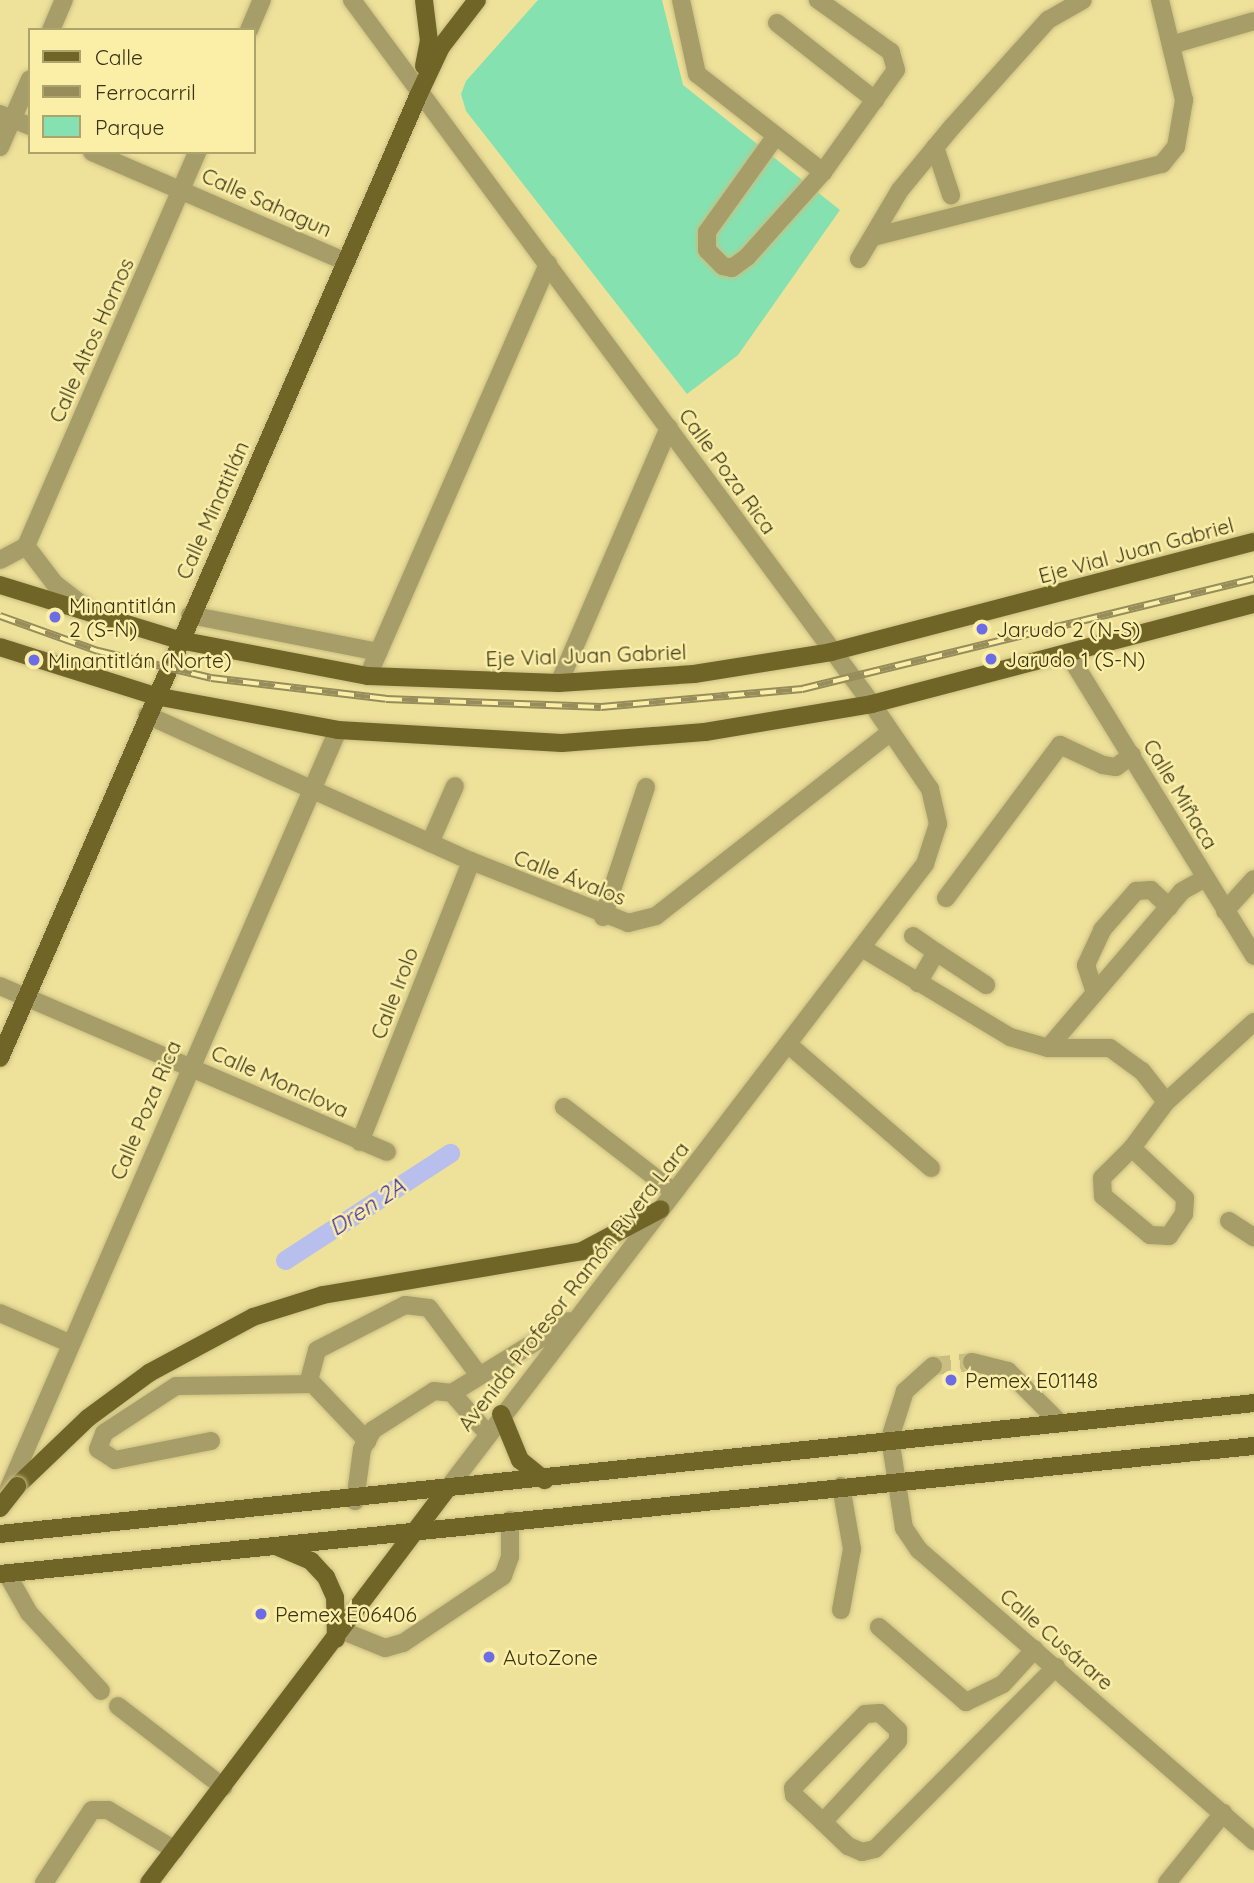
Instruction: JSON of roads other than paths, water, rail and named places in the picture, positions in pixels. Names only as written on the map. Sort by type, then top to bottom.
[{"type":"main road","points":[[418,96],[429,41],[424,0]]},
{"type":"main road","points":[[418,96],[441,47],[477,0]]},
{"type":"main road","name":"Calle Minatitlán","points":[[0,1058],[179,640],[418,96]]},
{"type":"main road","name":"Eje Vial Juan Gabriel","points":[[0,584],[101,618],[179,640],[368,676],[559,683],[694,674],[831,652],[1254,542]]},
{"type":"main road","points":[[0,647],[155,696],[338,730],[459,740],[630,740],[872,704],[1069,655],[1254,604]]},
{"type":"main road","points":[[0,1509],[88,1418],[198,1342],[323,1295],[582,1251],[661,1209]]},
{"type":"main road","points":[[0,1534],[445,1492],[890,1438],[1254,1403]]},
{"type":"main road","points":[[502,1414],[520,1460],[545,1480]]},
{"type":"main road","points":[[4,1574],[841,1486],[1254,1446]]},
{"type":"main road","name":"Avenida Profesor Ramón Rivera Lara","points":[[149,1883],[339,1636],[445,1492]]},
{"type":"main road","points":[[268,1545],[292,1550],[326,1577],[335,1597],[339,1636]]},
{"type":"street","points":[[52,28],[64,0]]},
{"type":"street","points":[[250,28],[262,0]]},
{"type":"street","name":"Calle Poza Rica","points":[[352,0],[418,96],[548,264],[831,652],[872,704]]},
{"type":"street","points":[[681,0],[697,74],[823,172]]},
{"type":"street","points":[[775,137],[707,232],[707,250],[723,266],[733,268],[747,257],[823,172],[875,100],[897,61],[818,0]]},
{"type":"street","points":[[859,259],[936,147],[1048,20],[1083,0]]},
{"type":"street","points":[[873,237],[1162,164],[1184,124],[1171,45],[1160,0]]},
{"type":"street","points":[[1171,45],[1254,21]]},
{"type":"street","points":[[777,23],[875,100]]},
{"type":"street","points":[[0,147],[6,116],[28,82]]},
{"type":"street","points":[[6,116],[28,125]]},
{"type":"street","points":[[936,147],[951,195]]},
{"type":"street","name":"Calle Sahagun","points":[[97,154],[346,262]]},
{"type":"street","name":"Calle Altos Hornos","points":[[26,546],[196,154]]},
{"type":"street","points":[[368,676],[548,264]]},
{"type":"street","points":[[559,683],[669,428]]},
{"type":"street","points":[[0,559],[26,546],[55,584],[101,618]]},
{"type":"street","points":[[190,615],[377,652]]},
{"type":"street","name":"Calle Miñaca","points":[[1069,655],[1132,755],[1204,879],[1254,956]]},
{"type":"street","name":"Avenida Profesor Ramón Rivera Lara","points":[[445,1492],[925,864],[937,837],[930,789],[872,704]]},
{"type":"street","name":"Calle Ávalos","points":[[147,715],[471,861],[603,917],[628,923],[656,916],[891,732]]},
{"type":"street","name":"Calle Poza Rica","points":[[0,1509],[189,1065],[338,730]]},
{"type":"street","points":[[946,898],[1060,745],[1104,765],[1116,767],[1132,755]]},
{"type":"street","points":[[430,843],[455,786]]},
{"type":"street","points":[[603,917],[646,786]]},
{"type":"street","name":"Calle Irolo","points":[[360,1142],[471,861]]},
{"type":"street","points":[[1048,1048],[1169,906],[1204,879]]},
{"type":"street","points":[[1225,911],[1254,879]]},
{"type":"street","points":[[1095,993],[1088,951],[1119,910],[1136,891],[1151,890],[1169,906]]},
{"type":"street","points":[[913,936],[986,985]]},
{"type":"street","points":[[862,948],[1010,1037],[1048,1048],[1110,1048],[1142,1071],[1166,1102]]},
{"type":"street","points":[[918,983],[936,952]]},
{"type":"street","name":"Calle Monclova","points":[[0,986],[387,1152]]},
{"type":"street","points":[[1132,1148],[1185,1198],[1184,1214],[1169,1236],[1150,1235],[1103,1196],[1102,1178],[1132,1148],[1166,1102],[1254,1023]]},
{"type":"street","points":[[789,1045],[931,1168]]},
{"type":"street","points":[[564,1107],[674,1192]]},
{"type":"street","points":[[1229,1221],[1254,1237]]},
{"type":"street","points":[[307,1384],[317,1350],[405,1305],[429,1308],[479,1375]]},
{"type":"street","points":[[0,1313],[69,1343]]},
{"type":"street","points":[[355,1501],[367,1440],[373,1430],[435,1391],[452,1393],[579,1315]]},
{"type":"street","points":[[972,1362],[1008,1371],[1060,1423]]},
{"type":"street","points":[[890,1438],[905,1391],[933,1366]]},
{"type":"street","points":[[211,1441],[115,1460],[98,1449],[104,1433],[176,1387],[317,1386],[367,1440]]},
{"type":"street","points":[[452,1393],[488,1434]]},
{"type":"street","name":"Calle Cusárare","points":[[890,1438],[897,1511],[919,1550],[1254,1841]]},
{"type":"street","points":[[841,1486],[852,1549],[841,1609]]},
{"type":"street","points":[[339,1636],[385,1648],[403,1643],[503,1576],[510,1557],[510,1520]]},
{"type":"street","points":[[4,1574],[29,1613],[101,1691]]},
{"type":"street","points":[[879,1627],[960,1699],[974,1702],[1003,1684],[1035,1649]]},
{"type":"street","points":[[823,1822],[898,1741],[898,1730],[880,1713],[865,1714],[795,1782],[794,1795],[848,1846],[875,1849],[1056,1667]]},
{"type":"street","points":[[1003,1684],[1022,1702]]},
{"type":"street","points":[[118,1706],[223,1787]]},
{"type":"street","points":[[44,1883],[92,1810],[108,1810],[175,1850]]},
{"type":"street","points":[[1167,1883],[1223,1813]]},
{"type":"waterway","name":"Dren 2A","points":[[285,1260],[450,1153]]},
{"type":"tunnel","points":[[933,1366],[972,1362]]},
{"type":"railway","points":[[0,616],[98,651],[211,678],[386,699],[601,707],[802,689],[1254,579]]},
{"type":"place","name":"Minantitlán 2 (S-N)","points":[[55,617]]},
{"type":"place","name":"Jarudo 2 (N-S)","points":[[982,629]]},
{"type":"place","name":"Jarudo 1 (S-N)","points":[[991,659]]},
{"type":"place","name":"Minantitlán (Norte)","points":[[34,660]]},
{"type":"place","name":"Pemex E01148","points":[[951,1380]]},
{"type":"place","name":"Pemex E06406","points":[[261,1614]]},
{"type":"place","name":"AutoZone","points":[[489,1657]]}]
